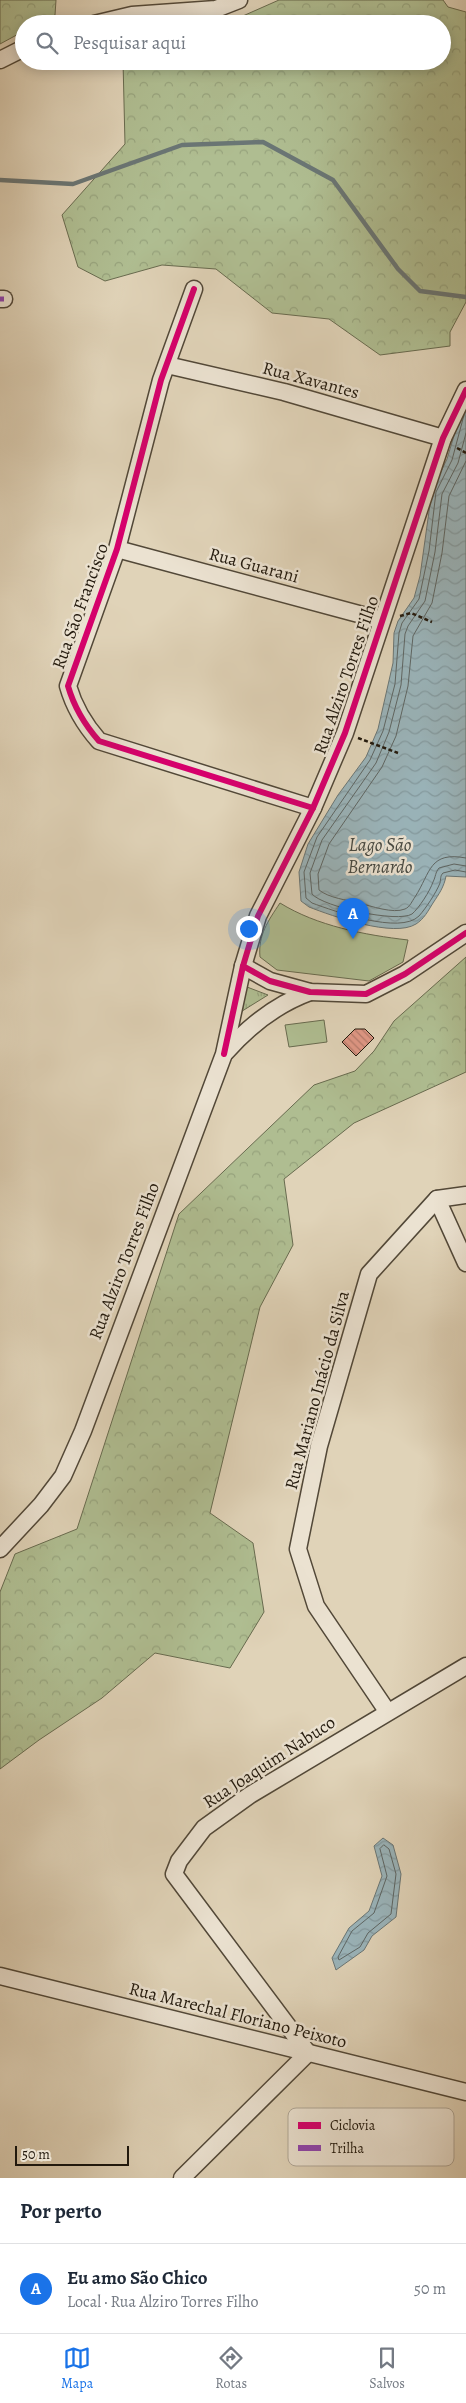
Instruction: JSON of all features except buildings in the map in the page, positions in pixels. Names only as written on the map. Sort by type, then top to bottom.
[{"type":"street","points":[[132,15],[216,10],[238,0]]},
{"type":"street","points":[[0,60],[15,52]]},
{"type":"street","name":"Rua São Francisco","points":[[194,289],[167,365],[117,549],[68,686],[73,702],[86,726],[99,741],[313,808]]},
{"type":"street","name":"Rua Xavantes","points":[[167,365],[284,392],[443,438]]},
{"type":"street","name":"Rua Alziro Torres Filho","points":[[0,1549],[41,1505],[63,1476],[83,1431],[224,1054],[243,966],[258,916],[313,808],[345,733],[443,438],[466,390]]},
{"type":"street","name":"Rua Guarani","points":[[117,549],[381,620]]},
{"type":"street","points":[[243,966],[270,981],[310,992],[366,994],[405,974],[466,933]]},
{"type":"street","points":[[224,1054],[241,1035],[288,1000],[310,992]]},
{"type":"street","points":[[466,1195],[437,1199],[466,1263]]},
{"type":"street","name":"Rua Mariano Inácio da Silva","points":[[387,1711],[316,1606],[298,1549],[319,1446],[369,1274],[437,1199]]},
{"type":"street","name":"Rua Joaquim Nabuco","points":[[308,2053],[174,1874],[179,1861],[204,1828],[250,1795],[387,1711],[466,1666]]},
{"type":"street","name":"Rua Marechal Floriano Peixoto","points":[[0,1976],[466,2092]]},
{"type":"street","points":[[182,2178],[308,2053]]},
{"type":"path","points":[[381,620],[411,613],[432,622]]},
{"type":"path","points":[[345,733],[398,753]]},
{"type":"green space","points":[[0,0],[56,0],[55,15],[15,15],[15,36],[0,44]]},
{"type":"green space","points":[[279,0],[443,0],[448,7],[466,12],[466,302],[450,332],[450,346],[380,355],[329,319],[272,313],[216,269],[162,265],[105,281],[78,267],[62,215],[125,144],[123,70],[451,70],[451,15],[245,15]]},
{"type":"green space","points":[[280,903],[310,918],[342,928],[408,940],[403,962],[369,981],[277,970],[260,957],[260,949],[265,928]]},
{"type":"green space","points":[[466,957],[466,1072],[354,1123],[284,1179],[293,1245],[260,1307],[210,1513],[253,1543],[264,1612],[230,1668],[155,1653],[102,1698],[39,1740],[0,1769],[0,1592],[15,1554],[77,1529],[179,1214],[314,1085],[355,1071],[374,1051],[394,1021]]},
{"type":"green space","points":[[247,987],[268,995],[239,1013]]},
{"type":"green space","points":[[324,1020],[327,1042],[289,1047],[285,1025]]},
{"type":"water","name":"Lago São Bernardo","points":[[466,396],[466,877],[446,876],[443,887],[426,915],[416,924],[406,928],[379,927],[347,920],[309,907],[301,901],[299,872],[308,844],[338,795],[366,757],[378,729],[393,663],[394,633],[398,621],[414,598],[420,576],[432,490],[447,459]]},
{"type":"water","points":[[383,1838],[393,1845],[401,1874],[396,1917],[372,1936],[364,1950],[336,1970],[332,1958],[349,1928],[369,1911],[382,1876],[374,1846]]},
{"type":"waterway","points":[[0,180],[73,184],[182,145],[263,142],[333,180],[398,269],[420,291],[466,297]]},
{"type":"cycle path","points":[[194,289],[161,380],[117,549],[68,686],[80,715],[99,741],[313,808]]},
{"type":"cycle path","points":[[224,1054],[243,966],[258,916],[313,808],[345,733],[443,438],[466,390]]},
{"type":"cycle path","points":[[243,966],[270,981],[310,992],[366,994],[405,974],[466,933]]},
{"type":"place","name":"Eu amo São Chico","points":[[353,939]]}]
